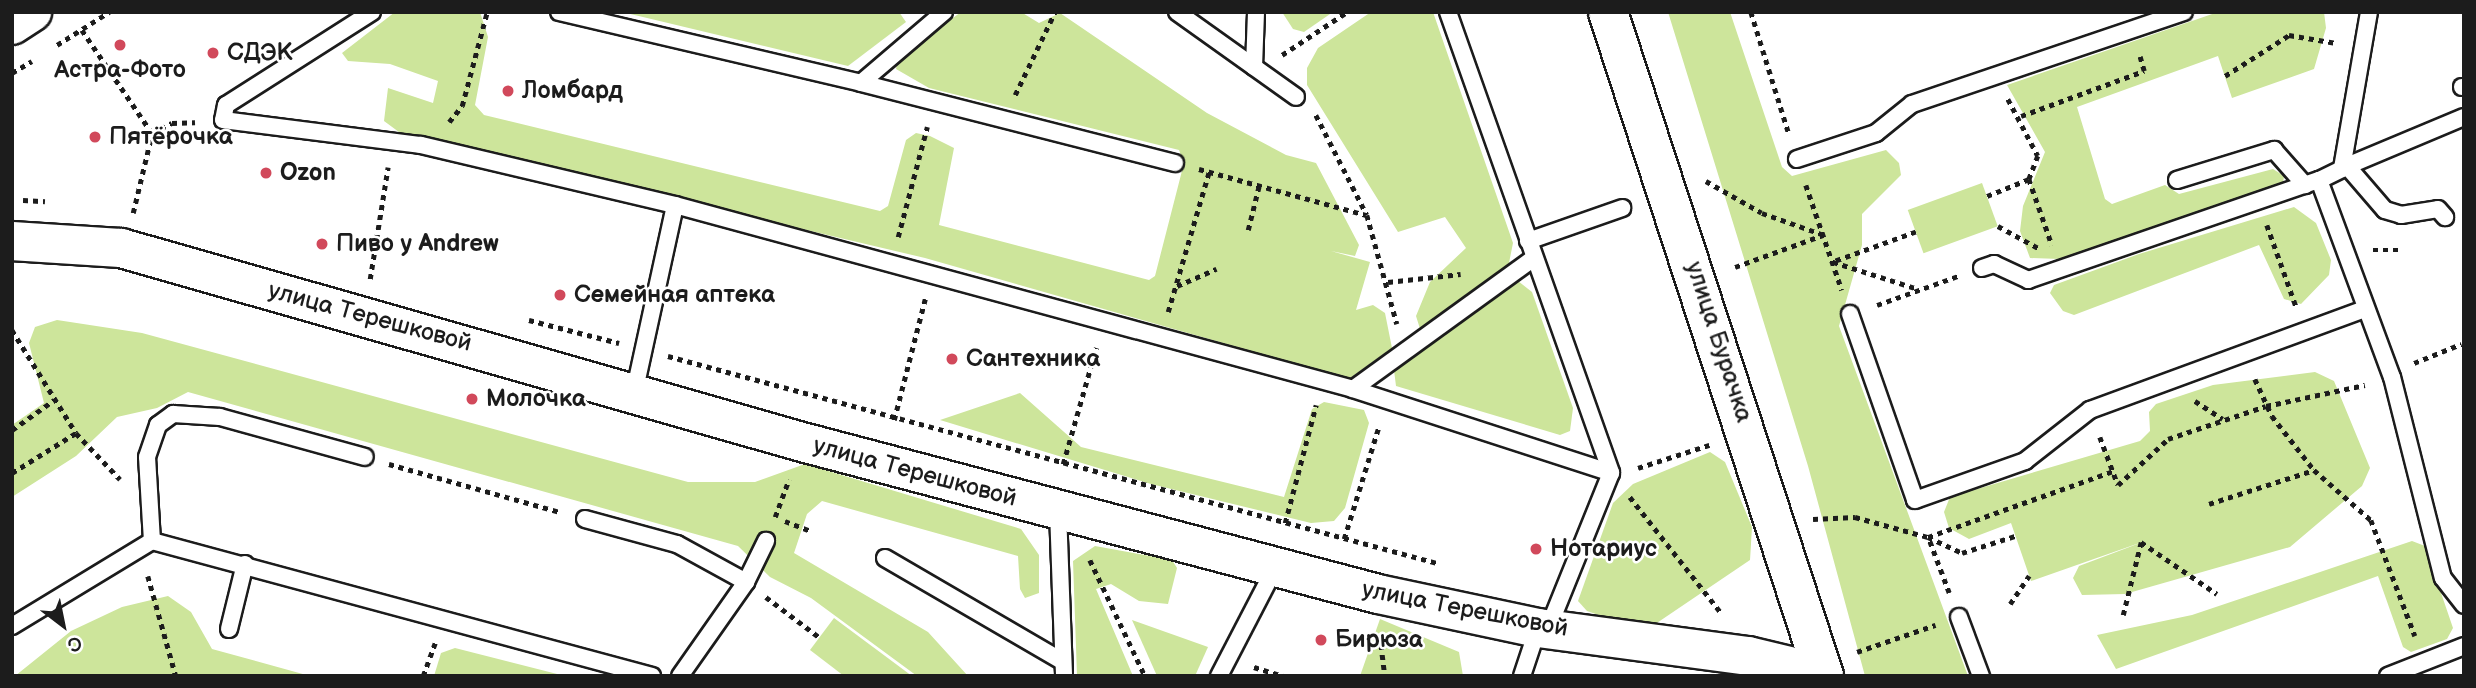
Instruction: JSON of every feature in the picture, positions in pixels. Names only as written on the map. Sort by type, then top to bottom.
[{"type":"main road","points":[[12,24],[32,12]]},
{"type":"main road","name":"улица Бурачка","points":[[1608,12],[1832,668]]},
{"type":"main road","name":"улица Терешковой","points":[[12,241],[121,248],[635,390],[1058,519],[1543,628],[1832,668]]},
{"type":"lane","points":[[559,12],[935,100],[1175,163]]},
{"type":"lane","points":[[861,83],[944,12]]},
{"type":"lane","points":[[1177,12],[1296,97]]},
{"type":"lane","points":[[1254,67],[1256,12]]},
{"type":"lane","points":[[1448,12],[1611,473],[1522,676]]},
{"type":"lane","points":[[1797,159],[1876,133],[1912,104],[2184,12]]},
{"type":"lane","points":[[2344,167],[2369,12]]},
{"type":"lane","points":[[371,13],[226,105],[223,120],[421,145],[675,205],[891,261],[1353,389],[1611,473]]},
{"type":"lane","points":[[1982,268],[1994,264],[2028,280],[2312,182],[2464,117]]},
{"type":"lane","points":[[2177,180],[2274,150],[2312,182],[2392,375],[2442,578],[2464,606]]},
{"type":"lane","points":[[2344,167],[2385,210],[2401,215],[2438,209],[2445,217]]},
{"type":"lane","points":[[635,390],[675,205]]},
{"type":"lane","points":[[1528,241],[1622,208]]},
{"type":"lane","points":[[1353,389],[1403,356],[1534,258]]},
{"type":"lane","points":[[1850,314],[1915,500],[2025,461],[2090,410],[2364,309]]},
{"type":"lane","points":[[147,544],[147,457],[158,425],[173,414],[209,415],[365,457]]},
{"type":"lane","points":[[585,519],[677,544],[746,582]]},
{"type":"lane","points":[[1058,519],[1062,668]]},
{"type":"lane","points":[[680,676],[746,582],[766,541]]},
{"type":"lane","points":[[14,626],[147,544],[245,564],[542,651],[652,676]]},
{"type":"lane","points":[[885,558],[1062,668]]},
{"type":"lane","points":[[229,629],[245,564]]},
{"type":"lane","points":[[1219,676],[1276,566]]},
{"type":"lane","points":[[1958,617],[1981,676]]},
{"type":"lane","points":[[2388,676],[2464,646]]},
{"type":"path","points":[[109,12],[82,30],[152,133],[131,221]]},
{"type":"path","points":[[421,145],[462,106],[487,12]]},
{"type":"path","points":[[1006,119],[1055,12]]},
{"type":"path","points":[[1301,44],[1347,12]]},
{"type":"path","points":[[1751,12],[1850,314],[1982,268]]},
{"type":"path","points":[[2225,76],[2289,35],[2361,50]]},
{"type":"path","points":[[2060,269],[2029,179],[2038,156],[2020,114],[2144,71]]},
{"type":"path","points":[[1296,97],[1315,113],[1367,215],[1388,282],[1403,356]]},
{"type":"path","points":[[891,261],[935,100]]},
{"type":"path","points":[[152,133],[172,123],[223,120]]},
{"type":"path","points":[[369,279],[393,142]]},
{"type":"path","points":[[1175,163],[1367,215]]},
{"type":"path","points":[[1209,172],[1176,287],[1216,269]]},
{"type":"path","points":[[1987,196],[2029,179]]},
{"type":"path","points":[[1706,181],[1762,213],[1824,235]]},
{"type":"path","points":[[1248,230],[1259,186]]},
{"type":"path","points":[[2258,200],[2304,330]]},
{"type":"path","points":[[1998,226],[2034,242],[2060,269]]},
{"type":"path","points":[[1833,262],[1916,232]]},
{"type":"path","points":[[1735,267],[1824,235]]},
{"type":"path","points":[[1833,262],[1919,290]]},
{"type":"path","points":[[1388,282],[1472,270]]},
{"type":"path","points":[[894,420],[932,274]]},
{"type":"path","points":[[1063,465],[1104,320]]},
{"type":"path","points":[[12,330],[76,433],[12,473]]},
{"type":"path","points":[[2107,455],[2118,485],[2168,439],[2266,406],[2392,375],[2461,345]]},
{"type":"path","points":[[642,349],[894,420],[1449,566]]},
{"type":"path","points":[[1285,523],[1323,381]]},
{"type":"path","points":[[12,430],[54,400]]},
{"type":"path","points":[[1344,539],[1387,400]]},
{"type":"path","points":[[2266,406],[2314,470],[2371,520],[2424,662]]},
{"type":"path","points":[[365,457],[585,519]]},
{"type":"path","points":[[2209,504],[2314,470]]},
{"type":"path","points":[[1928,537],[2113,471]]},
{"type":"path","points":[[1611,473],[1729,623]]},
{"type":"path","points":[[766,541],[790,477]]},
{"type":"path","points":[[775,517],[809,530]]},
{"type":"path","points":[[1808,519],[1855,517],[1928,537],[1962,553],[2015,536]]},
{"type":"path","points":[[1058,519],[1089,558],[1146,676]]},
{"type":"path","points":[[1832,668],[1958,617],[1928,537]]},
{"type":"path","points":[[2123,615],[2133,592],[2140,542],[2217,594]]},
{"type":"path","points":[[147,544],[158,631],[176,676]]},
{"type":"path","points":[[2010,604],[2029,576]]},
{"type":"path","points":[[746,582],[819,637]]},
{"type":"path","points":[[423,676],[434,646]]},
{"type":"path","points":[[1247,665],[1284,676]]},
{"type":"green space","points":[[395,12],[480,12],[488,37],[475,105],[484,115],[880,211],[888,206],[906,140],[916,133],[930,136],[954,148],[939,225],[1149,280],[1155,276],[1184,163],[1179,150],[929,88],[896,69],[898,59],[961,12],[1021,12],[1039,23],[1060,13],[1207,113],[1286,155],[1316,163],[1359,245],[1355,256],[1331,251],[1370,262],[1356,310],[1373,305],[1385,313],[1392,348],[1349,379],[925,258],[403,135],[384,121],[388,88],[433,103],[438,81],[390,64],[348,61],[342,53]]},
{"type":"green space","points":[[622,12],[899,12],[906,22],[848,66]]},
{"type":"green space","points":[[1282,12],[1333,12],[1304,32],[1293,29]]},
{"type":"green space","points":[[1371,12],[1433,12],[1513,243],[1508,268],[1421,332],[1416,316],[1430,282],[1466,248],[1445,217],[1398,232],[1307,85],[1307,68],[1318,48]]},
{"type":"green space","points":[[1668,12],[1730,12],[1782,167],[1792,176],[1886,150],[1899,163],[1901,175],[1862,214],[1862,245],[1839,326],[1968,676],[1865,676],[1808,466]]},
{"type":"green space","points":[[2218,12],[2324,12],[2326,28],[2314,69],[2232,98],[2218,56],[2077,107],[2105,199],[2112,204],[2165,185],[2179,194],[2273,169],[2284,176],[2283,184],[2060,259],[2030,258],[2020,231],[2023,206],[2045,152],[2007,85]]},
{"type":"green space","points":[[1982,183],[1998,226],[1923,253],[1908,210]]},
{"type":"green space","points":[[2294,207],[2316,223],[2331,260],[2329,275],[2301,304],[2284,299],[2259,245],[2074,315],[2063,311],[2050,293],[2054,285],[2139,254]]},
{"type":"green space","points":[[1518,281],[1532,292],[1573,408],[1570,431],[1560,435],[1396,386],[1394,370]]},
{"type":"green space","points":[[57,320],[142,333],[688,482],[755,482],[805,464],[1021,529],[1039,555],[1039,593],[1025,598],[1020,589],[1018,556],[822,501],[807,514],[794,553],[928,632],[968,676],[917,676],[811,598],[770,577],[738,546],[188,392],[157,408],[117,417],[76,456],[12,497],[12,425],[44,403],[29,343],[35,327]]},
{"type":"green space","points":[[2315,372],[2334,381],[2370,468],[2362,486],[2290,547],[2125,594],[2082,595],[2073,578],[2079,566],[2148,540],[2031,581],[2011,523],[1969,539],[1949,528],[1944,512],[1950,497],[2140,441],[2150,431],[2149,412],[2156,404],[2213,385]]},
{"type":"green space","points":[[1020,393],[1081,447],[1284,497],[1312,409],[1324,402],[1364,410],[1369,423],[1345,508],[1334,521],[1311,523],[1151,484],[940,420]]},
{"type":"green space","points":[[1710,452],[1725,462],[1752,527],[1750,560],[1645,631],[1587,611],[1578,601],[1613,503],[1633,484]]},
{"type":"green space","points":[[2412,541],[2425,546],[2453,628],[2447,639],[2411,652],[2403,647],[2378,576],[2116,669],[2097,635],[2192,615]]},
{"type":"green space","points":[[1095,546],[1172,560],[1177,568],[1168,604],[1139,601],[1111,584],[1096,589],[1133,676],[1077,676],[1073,561]]},
{"type":"green space","points":[[168,596],[191,612],[212,649],[310,676],[15,676],[71,631],[122,607]]},
{"type":"green space","points":[[834,618],[912,676],[844,676],[810,650]]},
{"type":"green space","points":[[1380,619],[1459,652],[1463,676],[1360,676]]},
{"type":"green space","points":[[1132,620],[1208,647],[1195,676],[1157,676]]},
{"type":"green space","points":[[455,648],[565,676],[434,676],[441,653]]},
{"type":"place","name":"Астра-Фото","points":[[120,45]]},
{"type":"place","name":"СДЭК","points":[[213,53]]},
{"type":"place","name":"Ломбард","points":[[508,91]]},
{"type":"place","name":"Пятёрочка","points":[[95,137]]},
{"type":"place","name":"Ozon","points":[[266,173]]},
{"type":"place","name":"Пиво у Andrew","points":[[322,244]]},
{"type":"place","name":"Семейная аптека","points":[[560,295]]},
{"type":"place","name":"Сантехника","points":[[952,359]]},
{"type":"place","name":"Молочка","points":[[472,399]]},
{"type":"place","name":"Нотариус","points":[[1536,549]]},
{"type":"place","name":"Бирюза","points":[[1321,640]]}]
